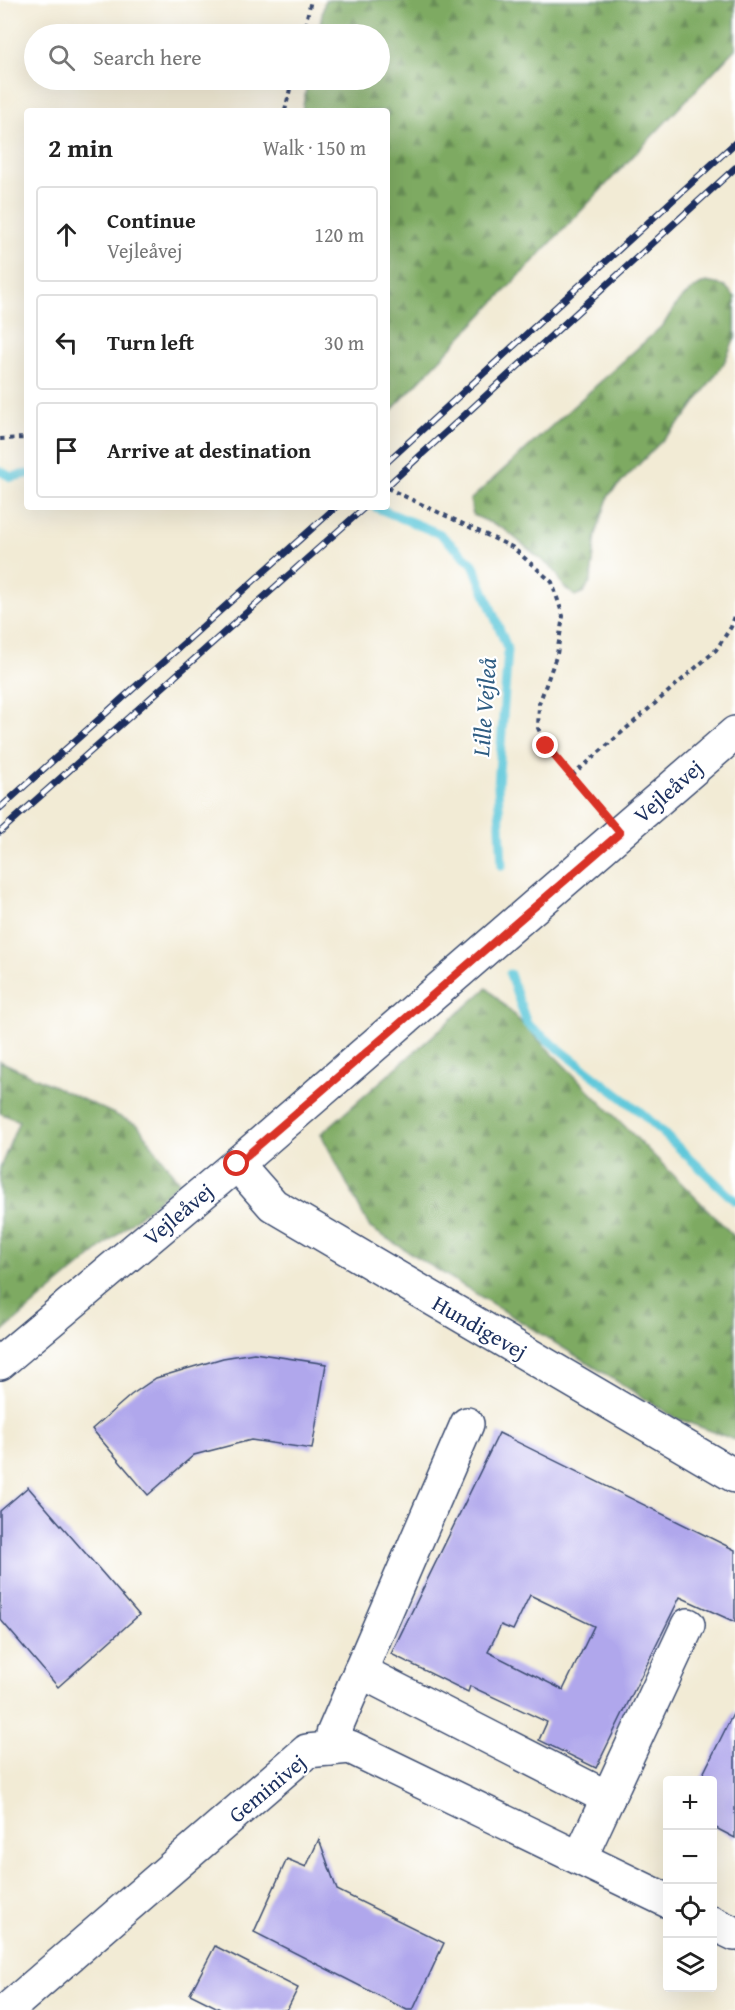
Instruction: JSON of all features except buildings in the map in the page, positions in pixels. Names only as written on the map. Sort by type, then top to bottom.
[{"type":"street","name":"Vejleåvej","points":[[0,1363],[237,1164],[735,733]]},
{"type":"street","name":"Hundigevej","points":[[237,1164],[273,1205],[735,1476]]},
{"type":"street","points":[[330,1749],[333,1734],[467,1424]]},
{"type":"street","points":[[580,1858],[688,1624]]},
{"type":"street","points":[[360,1671],[608,1798]]},
{"type":"street","name":"Geminivej","points":[[7,2010],[306,1751],[350,1747],[663,1899]]},
{"type":"street","points":[[717,1925],[735,1934]]},
{"type":"path","points":[[305,24],[311,0]]},
{"type":"path","points":[[286,108],[290,90]]},
{"type":"path","points":[[0,440],[24,438]]},
{"type":"path","points":[[390,489],[512,548],[552,582],[563,615],[557,654],[539,704],[538,728],[546,746],[620,833]]},
{"type":"path","points":[[572,777],[716,650],[731,627],[735,616]]},
{"type":"green space","points":[[325,0],[735,0],[735,49],[390,412],[390,108],[303,108],[306,90],[390,90],[390,24],[320,24]]},
{"type":"green space","points":[[706,282],[725,286],[735,297],[735,338],[724,363],[686,416],[609,495],[596,534],[591,580],[584,592],[575,596],[564,587],[555,571],[504,529],[473,515],[470,500],[664,324],[686,294]]},
{"type":"green space","points":[[487,988],[735,1237],[735,1440],[676,1418],[370,1228],[321,1134]]},
{"type":"green space","points":[[0,1061],[138,1125],[179,1182],[0,1334],[0,1168],[19,1121],[0,1113]]},
{"type":"waterway","name":"Lille Vejleå","points":[[0,471],[11,477],[24,475]]},
{"type":"waterway","name":"Lille Vejleå","points":[[382,510],[440,534],[473,564],[508,650],[498,785],[502,866]]},
{"type":"waterway","name":"Lille Vejleå","points":[[510,974],[527,1024],[643,1114],[735,1201]]},
{"type":"railway","points":[[390,459],[735,143]]},
{"type":"railway","points":[[390,483],[735,168]]},
{"type":"railway","points":[[0,808],[333,510]]},
{"type":"railway","points":[[0,832],[362,510]]},
{"type":"route","points":[[237,1164],[620,833],[546,746]]}]
